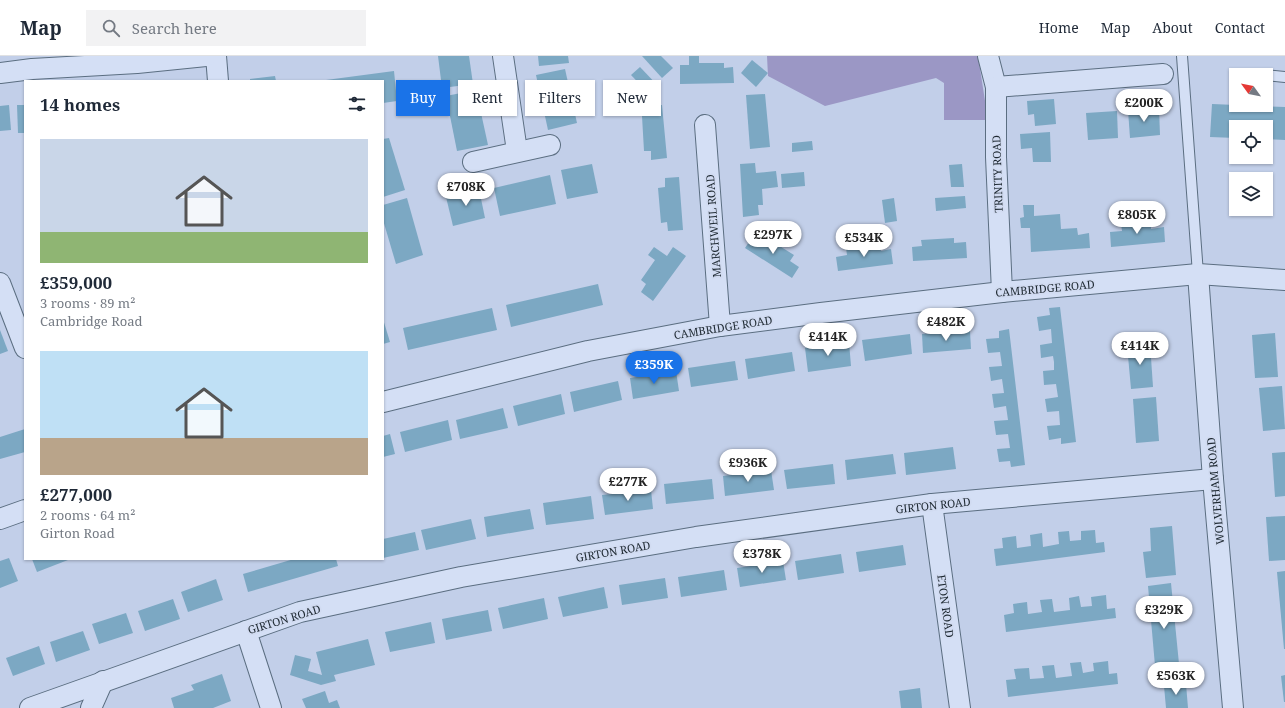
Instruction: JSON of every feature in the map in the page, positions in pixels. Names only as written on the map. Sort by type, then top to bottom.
[{"type":"street","points":[[0,73],[32,69],[137,63],[206,56]]},
{"type":"street","points":[[216,56],[218,80]]},
{"type":"street","points":[[503,56],[517,151]]},
{"type":"street","name":"TRINITY ROAD","points":[[988,56],[996,87],[996,157],[1002,292]]},
{"type":"street","points":[[996,87],[1163,74]]},
{"type":"street","name":"MARCHWEIL ROAD","points":[[705,125],[720,326]]},
{"type":"street","points":[[473,162],[517,151],[550,145]]},
{"type":"street","name":"CAMBRIDGE ROAD","points":[[384,402],[588,351],[720,326],[822,312],[1002,292],[1198,274],[1285,280]]},
{"type":"street","name":"WOLVERHAM ROAD","points":[[1198,274],[1213,479],[1234,708]]},
{"type":"street","points":[[1,287],[24,345]]},
{"type":"street","name":"GIRTON ROAD","points":[[30,708],[300,612],[461,577],[696,537],[932,504],[1213,479]]},
{"type":"street","name":"ETON ROAD","points":[[932,504],[960,708]]},
{"type":"street","points":[[0,519],[24,510]]},
{"type":"street","points":[[246,631],[271,708]]},
{"type":"street","points":[[91,708],[103,681]]},
{"type":"lane","points":[[1182,56],[1198,274]]},
{"type":"lane","points":[[1273,76],[1285,77]]},
{"type":"shaded area","points":[[767,56],[978,56],[988,120],[944,120],[944,83],[936,78],[825,106],[768,76]]},
{"type":"building","points":[[438,56],[469,56],[472,80],[458,80],[458,86],[450,87],[450,80],[441,80]]},
{"type":"building","points":[[538,56],[568,56],[569,63],[539,66]]},
{"type":"building","points":[[642,56],[661,56],[673,68],[662,78]]},
{"type":"building","points":[[689,56],[699,56],[699,63],[724,63],[724,68],[733,67],[734,83],[680,84],[680,65],[689,65]]},
{"type":"building","points":[[752,60],[768,73],[756,87],[741,73]]},
{"type":"building","points":[[640,67],[652,80],[636,80],[631,75]]},
{"type":"building","points":[[565,69],[567,80],[537,80],[536,75]]},
{"type":"building","points":[[394,71],[396,101],[384,103],[384,80],[326,80]]},
{"type":"building","points":[[275,76],[276,80],[250,80]]},
{"type":"building","points":[[458,94],[458,116],[482,116],[488,145],[457,151],[450,116],[450,95]]},
{"type":"building","points":[[765,94],[770,147],[750,149],[746,95]]},
{"type":"building","points":[[1054,99],[1056,124],[1035,126],[1034,114],[1028,115],[1027,101]]},
{"type":"building","points":[[1212,104],[1229,105],[1229,112],[1273,112],[1273,107],[1285,107],[1285,140],[1273,139],[1273,120],[1229,120],[1229,138],[1210,137]]},
{"type":"building","points":[[9,105],[11,130],[0,131],[0,106]]},
{"type":"building","points":[[17,105],[24,105],[24,133],[18,133]]},
{"type":"building","points":[[661,105],[667,158],[651,160],[651,151],[644,151],[642,116],[661,116]]},
{"type":"building","points":[[1159,108],[1160,135],[1130,138],[1128,110]]},
{"type":"building","points":[[1117,111],[1118,138],[1088,140],[1086,113]]},
{"type":"building","points":[[545,116],[575,116],[577,123],[548,130]]},
{"type":"building","points":[[1050,132],[1051,162],[1033,162],[1032,148],[1021,149],[1020,134]]},
{"type":"building","points":[[389,138],[405,190],[384,197],[384,139]]},
{"type":"building","points":[[812,141],[813,150],[792,152],[792,143]]},
{"type":"building","points":[[755,163],[756,173],[776,171],[778,187],[762,189],[763,205],[758,205],[759,215],[743,217],[740,164]]},
{"type":"building","points":[[592,164],[598,193],[567,199],[561,170]]},
{"type":"building","points":[[962,164],[964,187],[951,187],[949,165]]},
{"type":"building","points":[[804,172],[805,186],[782,188],[781,174]]},
{"type":"building","points":[[550,175],[556,204],[500,216],[494,188]]},
{"type":"building","points":[[679,177],[683,230],[668,231],[667,222],[661,223],[658,188],[665,187],[665,178]]},
{"type":"building","points":[[479,189],[485,218],[453,226],[446,197]]},
{"type":"building","points":[[965,196],[966,208],[936,211],[935,198]]},
{"type":"building","points":[[407,198],[423,255],[396,264],[384,223],[384,205]]},
{"type":"building","points":[[894,198],[897,221],[885,223],[882,200]]},
{"type":"building","points":[[1023,205],[1034,205],[1034,216],[1060,214],[1061,229],[1077,228],[1078,235],[1089,233],[1090,248],[1031,252],[1030,228],[1021,228],[1020,218],[1024,217]]},
{"type":"building","points":[[1151,221],[1151,229],[1164,227],[1165,242],[1111,247],[1110,232],[1122,231],[1121,224]]},
{"type":"building","points":[[753,236],[761,242],[765,237],[794,255],[790,261],[799,267],[792,278],[745,248]]},
{"type":"building","points":[[954,238],[954,243],[966,242],[967,258],[913,261],[912,247],[922,246],[921,240]]},
{"type":"building","points":[[880,244],[881,251],[891,249],[893,264],[838,271],[836,257],[847,255],[846,248]]},
{"type":"building","points":[[654,247],[667,256],[673,247],[686,256],[653,301],[641,292],[646,284],[641,280],[655,260],[648,255]]},
{"type":"building","points":[[598,284],[603,305],[511,327],[506,305]]},
{"type":"building","points":[[1060,307],[1076,442],[1061,444],[1061,438],[1049,440],[1047,426],[1060,425],[1059,411],[1047,412],[1045,399],[1058,397],[1056,384],[1044,385],[1043,371],[1054,370],[1053,356],[1041,358],[1040,345],[1052,343],[1051,329],[1039,331],[1037,317],[1050,315],[1049,308]]},
{"type":"building","points":[[492,308],[497,330],[408,350],[403,328]]},
{"type":"building","points":[[384,322],[390,342],[384,344]]},
{"type":"building","points":[[1009,329],[1025,465],[1011,467],[1010,461],[999,462],[997,449],[1010,448],[1008,434],[996,435],[994,421],[1008,420],[1006,406],[994,408],[992,394],[1004,393],[1002,379],[991,381],[989,367],[1002,366],[1000,352],[988,353],[986,339],[999,338],[999,331]]},
{"type":"building","points":[[0,330],[8,351],[0,354]]},
{"type":"building","points":[[970,331],[971,349],[923,353],[922,334]]},
{"type":"building","points":[[1275,333],[1278,377],[1255,378],[1252,335]]},
{"type":"building","points":[[910,334],[912,354],[865,361],[862,340]]},
{"type":"building","points":[[849,342],[851,366],[808,372],[805,348]]},
{"type":"building","points":[[1150,343],[1153,387],[1131,389],[1127,345]]},
{"type":"building","points":[[792,352],[795,371],[748,379],[745,359]]},
{"type":"building","points":[[735,361],[738,380],[691,387],[688,368]]},
{"type":"building","points":[[676,371],[679,391],[633,399],[630,378]]},
{"type":"building","points":[[618,381],[622,400],[574,412],[570,392]]},
{"type":"building","points":[[1282,386],[1285,429],[1263,431],[1259,388]]},
{"type":"building","points":[[561,394],[565,414],[518,426],[513,406]]},
{"type":"building","points":[[1156,397],[1159,441],[1136,443],[1133,399]]},
{"type":"building","points":[[503,408],[508,428],[460,439],[456,420]]},
{"type":"building","points":[[448,420],[452,440],[405,452],[400,432]]},
{"type":"building","points":[[24,429],[24,452],[0,459],[0,437]]},
{"type":"building","points":[[390,434],[395,454],[384,457],[384,436]]},
{"type":"building","points":[[953,447],[956,469],[906,475],[904,453]]},
{"type":"building","points":[[1285,452],[1285,496],[1275,497],[1272,453]]},
{"type":"building","points":[[893,454],[896,474],[847,480],[845,460]]},
{"type":"building","points":[[833,464],[835,484],[787,489],[784,470]]},
{"type":"building","points":[[771,470],[774,490],[725,496],[723,476]]},
{"type":"building","points":[[712,479],[714,499],[666,504],[664,484]]},
{"type":"building","points":[[651,490],[653,509],[605,515],[602,495]]},
{"type":"building","points":[[591,496],[594,519],[546,525],[543,503]]},
{"type":"building","points":[[530,509],[534,529],[487,537],[484,517]]},
{"type":"building","points":[[1285,516],[1285,560],[1269,561],[1266,517]]},
{"type":"building","points":[[471,519],[476,539],[426,550],[421,530]]},
{"type":"building","points":[[1172,526],[1176,575],[1146,578],[1143,552],[1151,551],[1150,528]]},
{"type":"building","points":[[1095,530],[1096,543],[1104,542],[1105,552],[996,566],[994,549],[1003,548],[1002,538],[1016,536],[1017,548],[1031,546],[1030,535],[1042,533],[1043,547],[1059,544],[1058,532],[1069,531],[1070,541],[1081,540],[1081,531]]},
{"type":"building","points":[[415,532],[419,550],[384,558],[384,539]]},
{"type":"building","points":[[903,545],[906,565],[859,572],[856,552]]},
{"type":"building","points":[[841,554],[844,573],[798,580],[795,561]]},
{"type":"building","points":[[9,558],[18,581],[0,588],[0,561]]},
{"type":"building","points":[[32,560],[68,560],[37,572]]},
{"type":"building","points":[[291,560],[336,560],[338,566],[248,592],[243,574]]},
{"type":"building","points":[[783,561],[786,580],[740,587],[737,568]]},
{"type":"building","points":[[724,570],[727,590],[681,597],[678,577]]},
{"type":"building","points":[[1285,571],[1285,649],[1284,649],[1277,572]]},
{"type":"building","points":[[665,578],[668,598],[622,605],[619,585]]},
{"type":"building","points":[[216,579],[223,600],[188,612],[181,592]]},
{"type":"building","points":[[1171,583],[1180,674],[1156,677],[1148,586]]},
{"type":"building","points":[[604,587],[608,608],[563,617],[558,597]]},
{"type":"building","points":[[1106,595],[1107,609],[1115,608],[1116,618],[1006,632],[1004,615],[1014,613],[1013,604],[1027,602],[1028,614],[1042,612],[1040,600],[1052,599],[1054,612],[1070,610],[1069,598],[1079,596],[1081,607],[1092,606],[1091,597]]},
{"type":"building","points":[[544,598],[548,619],[503,629],[498,608]]},
{"type":"building","points":[[173,599],[180,619],[145,631],[138,611]]},
{"type":"building","points":[[488,610],[492,631],[446,640],[442,619]]},
{"type":"building","points":[[126,613],[133,633],[99,644],[92,624]]},
{"type":"building","points":[[431,622],[435,643],[390,652],[385,632]]},
{"type":"building","points":[[83,631],[90,650],[56,662],[50,642]]},
{"type":"building","points":[[368,639],[375,665],[334,675],[336,681],[321,685],[290,675],[295,655],[311,659],[308,671],[322,675],[316,652]]},
{"type":"building","points":[[39,646],[45,664],[13,676],[6,658]]},
{"type":"building","points":[[1108,661],[1109,674],[1117,673],[1118,684],[1008,697],[1006,680],[1016,679],[1014,669],[1029,668],[1030,679],[1044,678],[1042,666],[1054,665],[1056,678],[1072,676],[1070,663],[1081,662],[1083,673],[1094,671],[1093,663]]},
{"type":"building","points":[[222,674],[231,701],[213,708],[174,708],[171,698],[194,690],[191,685]]},
{"type":"building","points":[[1285,675],[1285,702],[1284,702],[1281,676]]},
{"type":"building","points":[[1186,684],[1188,708],[1166,708],[1164,686]]},
{"type":"building","points":[[920,688],[922,708],[901,708],[899,691]]},
{"type":"building","points":[[325,691],[329,703],[337,700],[340,708],[306,708],[302,699]]}]
